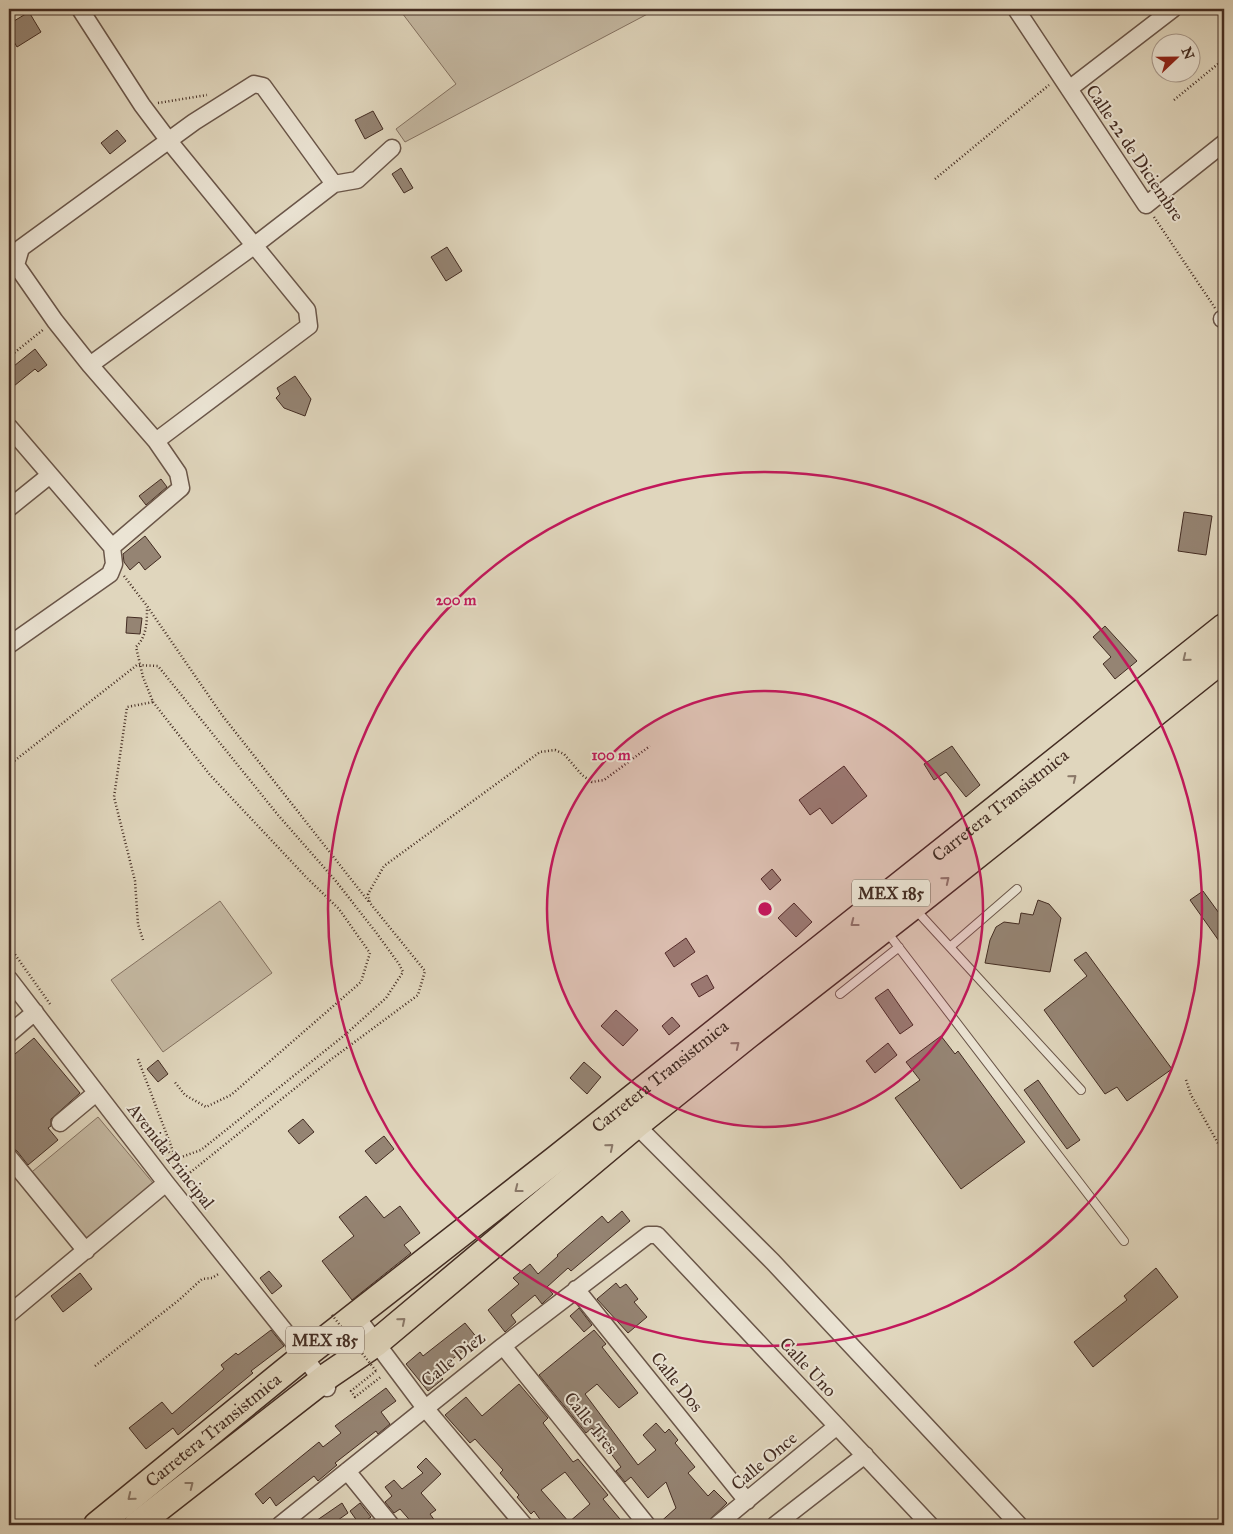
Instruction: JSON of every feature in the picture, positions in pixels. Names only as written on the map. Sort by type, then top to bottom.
[{"type":"main road","name":"Carretera Transistmica","points":[[97,1525],[304,1356],[344,1315],[466,1229],[1224,627]]},
{"type":"main road","name":"Carretera Transistmica","points":[[376,1343],[636,1125],[891,938],[913,906],[1224,658]]},
{"type":"main road","points":[[212,1467],[241,1459],[326,1385],[369,1359],[376,1343],[377,1321],[381,1310],[457,1245],[466,1229]]},
{"type":"main road","points":[[212,1467],[228,1439],[302,1373],[304,1356]]},
{"type":"main road","name":"Carretera Transistmica","points":[[138,1525],[212,1467]]},
{"type":"street","points":[[80,9],[142,105],[169,141],[307,310],[308,326],[156,441]]},
{"type":"street","name":"Calle 22 de Diciembre","points":[[1016,9],[1146,205]]},
{"type":"street","points":[[1064,82],[1173,9]]},
{"type":"street","points":[[112,547],[181,488],[178,473],[156,441],[90,366],[55,321],[16,265],[21,248],[194,122],[254,84],[263,86],[334,184]]},
{"type":"street","points":[[1146,205],[1224,143]]},
{"type":"street","points":[[90,366],[255,245],[334,184],[357,180],[392,148]]},
{"type":"street","points":[[9,427],[112,547],[114,564],[110,574],[9,644]]},
{"type":"street","points":[[9,508],[50,475]]},
{"type":"street","name":"Avenida Principal","points":[[9,979],[96,1093],[174,1181],[231,1264],[326,1385]]},
{"type":"street","points":[[9,1034],[35,1012]]},
{"type":"street","points":[[60,1123],[96,1093]]},
{"type":"street","points":[[636,1125],[773,1262],[1019,1525]]},
{"type":"street","points":[[9,1157],[86,1251]]},
{"type":"street","points":[[9,1314],[174,1181]]},
{"type":"street","name":"Calle Diez","points":[[280,1525],[576,1289],[648,1235],[658,1236]]},
{"type":"street","name":"Calle Uno","points":[[658,1236],[930,1525]]},
{"type":"street","name":"Calle Dos","points":[[576,1289],[747,1501]]},
{"type":"street","points":[[344,1315],[376,1343],[425,1408],[524,1525]]},
{"type":"street","name":"Calle Tres","points":[[503,1346],[647,1525]]},
{"type":"street","name":"Calle Once","points":[[717,1525],[837,1426]]},
{"type":"street","points":[[775,1525],[865,1455]]},
{"type":"street","points":[[347,1470],[391,1525]]},
{"type":"lane","points":[[950,947],[1017,890]]},
{"type":"lane","points":[[913,906],[1081,1090]]},
{"type":"lane","points":[[840,994],[891,938],[1124,1240]]},
{"type":"path","points":[[1174,100],[1224,59]]},
{"type":"path","points":[[935,179],[1064,82]]},
{"type":"path","points":[[142,105],[188,99],[207,94]]},
{"type":"path","name":"Calle 22 de Diciembre","points":[[1146,205],[1223,319]]},
{"type":"path","points":[[9,357],[55,321]]},
{"type":"path","points":[[114,564],[147,606],[222,715],[425,971],[418,994],[174,1181]]},
{"type":"path","points":[[147,606],[145,632],[142,641],[136,647],[143,677],[153,702],[210,775],[307,878],[339,909],[370,953],[361,982],[231,1096],[206,1107],[185,1094],[174,1080]]},
{"type":"path","points":[[9,765],[137,666],[158,666],[278,815],[335,880],[375,931],[403,972],[386,998],[346,1034],[201,1150],[176,1159]]},
{"type":"path","points":[[143,940],[138,924],[135,881],[114,797],[127,707],[153,702]]},
{"type":"path","points":[[370,903],[368,894],[384,866],[540,752],[555,750],[564,754],[582,775],[592,782],[604,780],[650,746]]},
{"type":"path","points":[[9,946],[52,1008]]},
{"type":"path","points":[[138,1059],[176,1159],[174,1181]]},
{"type":"path","points":[[1186,1080],[1191,1095],[1224,1154]]},
{"type":"path","points":[[142,1124],[153,1138],[176,1159]]},
{"type":"path","points":[[95,1366],[179,1300],[202,1279],[212,1278],[231,1264]]},
{"type":"path","points":[[344,1315],[376,1372],[351,1391],[355,1397],[394,1367]]},
{"type":"shaded area","points":[[399,9],[657,9],[405,142],[396,129],[456,84]]},
{"type":"shaded area","points":[[220,901],[272,973],[163,1052],[111,980]]},
{"type":"shaded area","points":[[98,1117],[158,1189],[87,1248],[27,1176]]},
{"type":"building","points":[[29,12],[41,32],[17,47],[9,33],[9,24]]},
{"type":"building","points":[[373,111],[383,129],[365,139],[355,120]]},
{"type":"building","points":[[117,130],[126,141],[110,154],[101,143]]},
{"type":"building","points":[[401,168],[413,188],[404,193],[392,174]]},
{"type":"building","points":[[447,247],[462,271],[446,281],[431,257]]},
{"type":"building","points":[[35,349],[47,365],[38,372],[35,369],[9,390],[9,370]]},
{"type":"building","points":[[295,376],[311,399],[305,416],[284,408],[276,398],[280,394],[277,388]]},
{"type":"building","points":[[161,479],[167,487],[146,505],[139,496]]},
{"type":"building","points":[[1184,512],[1212,516],[1206,555],[1178,551]]},
{"type":"building","points":[[145,536],[161,557],[145,570],[139,562],[130,570],[124,562],[123,554]]},
{"type":"building","points":[[127,617],[142,618],[140,634],[126,633]]},
{"type":"building","points":[[1105,626],[1137,661],[1115,679],[1103,664],[1111,657],[1093,637]]},
{"type":"building","points":[[952,746],[980,785],[966,797],[946,772],[934,780],[924,764]]},
{"type":"building","points":[[844,766],[867,796],[832,824],[820,808],[810,815],[799,800]]},
{"type":"building","points":[[772,869],[781,880],[770,890],[761,879]]},
{"type":"building","points":[[1203,891],[1224,920],[1224,948],[1190,900]]},
{"type":"building","points":[[1038,900],[1049,904],[1061,918],[1050,972],[985,963],[990,940],[996,927],[1004,922],[1019,924],[1021,913],[1033,915]]},
{"type":"building","points":[[794,903],[812,922],[796,937],[778,918]]},
{"type":"building","points":[[686,938],[695,952],[674,967],[665,953]]},
{"type":"building","points":[[1086,952],[1172,1069],[1127,1101],[1117,1087],[1105,1094],[1044,1010],[1087,976],[1074,960]]},
{"type":"building","points":[[707,975],[714,988],[699,997],[691,984]]},
{"type":"building","points":[[888,989],[913,1025],[900,1034],[875,998]]},
{"type":"building","points":[[616,1010],[638,1030],[623,1046],[601,1026]]},
{"type":"building","points":[[672,1017],[680,1026],[669,1035],[662,1026]]},
{"type":"building","points":[[941,1036],[955,1054],[958,1051],[1025,1142],[961,1189],[895,1098],[920,1080],[906,1062]]},
{"type":"building","points":[[34,1038],[80,1093],[51,1119],[51,1126],[48,1128],[58,1140],[28,1165],[17,1151],[9,1146],[9,1059]]},
{"type":"building","points":[[888,1043],[897,1055],[875,1073],[866,1061]]},
{"type":"building","points":[[158,1060],[168,1074],[158,1082],[147,1069]]},
{"type":"building","points":[[584,1062],[601,1077],[587,1094],[570,1078]]},
{"type":"building","points":[[1038,1080],[1080,1140],[1067,1149],[1024,1090]]},
{"type":"building","points":[[303,1119],[314,1132],[299,1144],[288,1131]]},
{"type":"building","points":[[384,1136],[394,1149],[376,1164],[365,1151]]},
{"type":"building","points":[[366,1196],[384,1218],[400,1206],[420,1233],[404,1245],[411,1253],[352,1300],[322,1261],[354,1236],[339,1217]]},
{"type":"building","points":[[622,1211],[630,1221],[571,1271],[568,1268],[547,1287],[553,1294],[542,1304],[535,1295],[511,1315],[516,1322],[505,1332],[488,1310],[519,1284],[513,1278],[530,1264],[538,1274],[602,1216],[608,1223]]},
{"type":"building","points":[[1156,1268],[1178,1297],[1093,1367],[1074,1342],[1127,1300],[1124,1296]]},
{"type":"building","points":[[269,1271],[282,1286],[272,1294],[260,1278]]},
{"type":"building","points":[[80,1273],[92,1289],[63,1312],[51,1296]]},
{"type":"building","points":[[616,1283],[620,1288],[626,1284],[638,1299],[634,1302],[647,1317],[628,1333],[597,1299]]},
{"type":"building","points":[[579,1308],[592,1325],[584,1332],[570,1316]]},
{"type":"building","points":[[465,1323],[478,1339],[436,1372],[443,1379],[428,1391],[406,1364],[420,1352],[423,1356]]},
{"type":"building","points":[[271,1330],[284,1346],[251,1371],[253,1373],[178,1435],[173,1428],[146,1449],[129,1428],[162,1402],[172,1414],[224,1369],[221,1365],[236,1353],[238,1355]]},
{"type":"building","points":[[594,1330],[606,1344],[602,1347],[638,1393],[619,1408],[597,1384],[585,1394],[638,1465],[656,1450],[643,1435],[656,1423],[665,1433],[669,1429],[678,1440],[675,1443],[695,1467],[688,1473],[708,1496],[714,1490],[727,1503],[704,1525],[657,1525],[676,1508],[666,1482],[648,1498],[631,1477],[625,1482],[616,1471],[621,1467],[592,1428],[586,1433],[539,1375]]},
{"type":"building","points":[[519,1384],[548,1418],[543,1423],[573,1462],[578,1459],[608,1495],[603,1499],[625,1525],[544,1525],[534,1511],[531,1514],[517,1497],[519,1495],[500,1473],[503,1470],[475,1439],[470,1443],[445,1415],[466,1397],[482,1416]],"holes":[[[565,1472],[590,1504],[569,1522],[541,1490]]]},
{"type":"building","points":[[386,1388],[396,1401],[381,1412],[390,1424],[378,1434],[376,1431],[335,1463],[337,1465],[318,1481],[314,1476],[276,1506],[270,1497],[263,1504],[255,1494],[319,1442],[323,1447],[341,1433],[335,1426]]},
{"type":"building","points":[[426,1458],[441,1474],[421,1493],[436,1510],[430,1514],[438,1525],[414,1525],[400,1509],[394,1513],[385,1502],[392,1496],[385,1487],[394,1480],[402,1489],[423,1473],[417,1467]]},
{"type":"building","points":[[342,1503],[348,1513],[331,1525],[310,1525]]},
{"type":"building","points":[[360,1503],[371,1517],[360,1525],[350,1511]]}]
